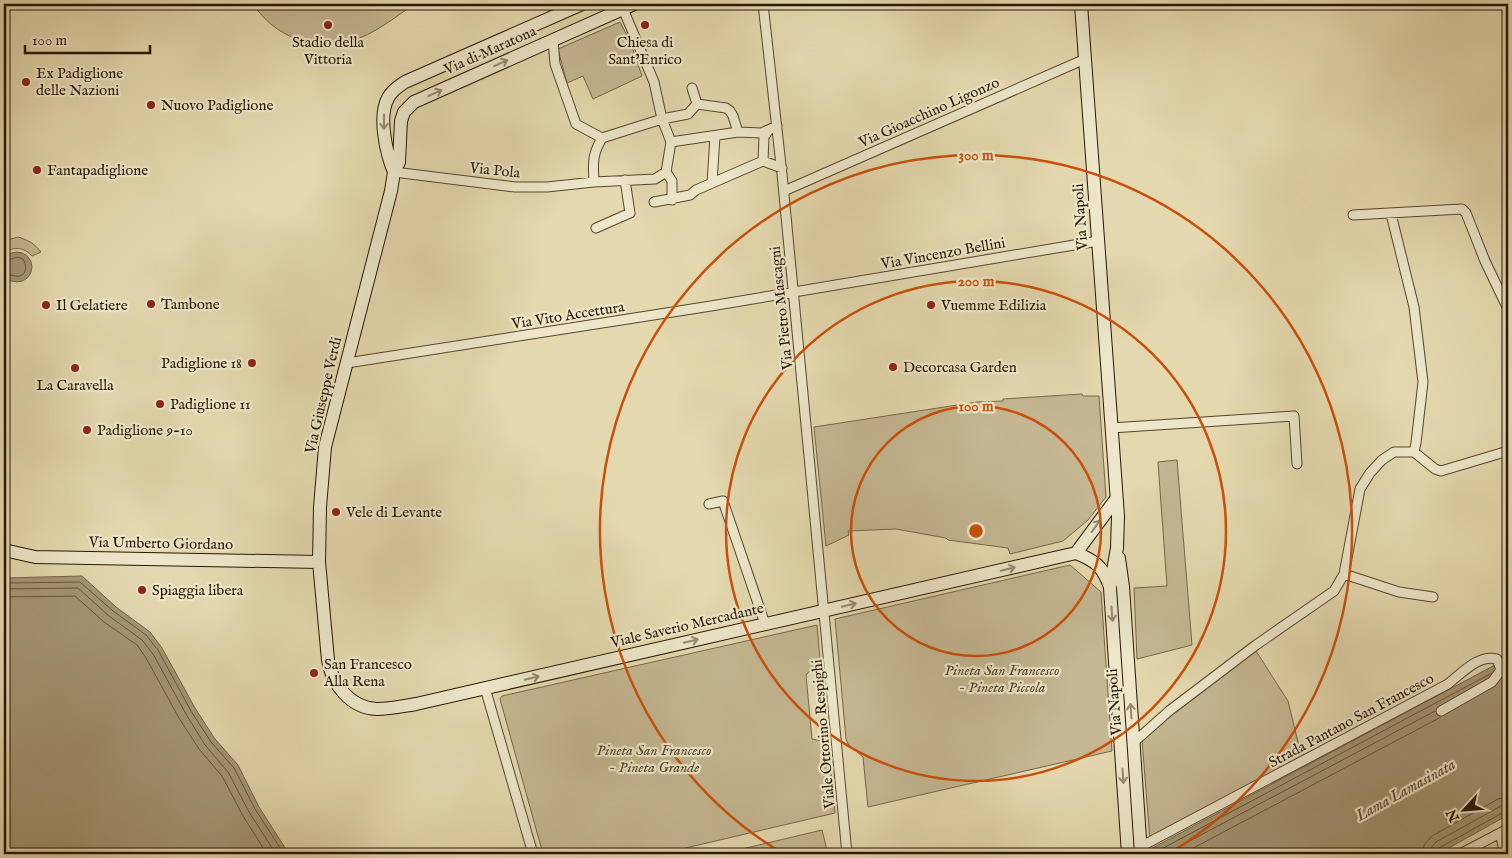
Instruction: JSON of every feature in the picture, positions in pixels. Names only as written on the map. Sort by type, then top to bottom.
[{"type":"main road","name":"Via di Maratona","points":[[406,82],[582,4]]},
{"type":"main road","name":"Via Napoli","points":[[1081,4],[1118,516],[1116,548],[1110,588],[1132,852]]},
{"type":"main road","name":"Via di Maratona","points":[[414,102],[629,6]]},
{"type":"main road","points":[[544,20],[553,40]]},
{"type":"main road","name":"Via Giuseppe Verdi","points":[[394,172],[389,160],[384,130],[384,108],[393,91],[406,82]]},
{"type":"main road","name":"Via Giuseppe Verdi","points":[[328,660],[319,562],[320,507],[325,446],[391,191],[394,172],[399,162],[399,135],[404,112],[414,102]]},
{"type":"main road","points":[[1110,588],[1105,573],[1100,566],[1094,561],[1076,553],[1116,499]]},
{"type":"main road","name":"Via Napoli","points":[[1116,548],[1123,587],[1133,743],[1132,852]]},
{"type":"main road","name":"Via Umberto Giordano","points":[[4,550],[35,557],[319,562]]},
{"type":"main road","name":"Viale Saverio Mercadante","points":[[328,660],[331,675],[345,694],[362,705],[376,709],[421,703],[1076,553]]},
{"type":"street","name":"Via Pietro Mascagni","points":[[763,4],[773,129],[782,168],[825,611]]},
{"type":"street","points":[[629,6],[654,82],[662,118],[671,142],[666,172],[672,181],[672,200]]},
{"type":"street","points":[[553,40],[555,64],[576,124],[602,138]]},
{"type":"street","name":"Via Gioacchino Ligonzo","points":[[784,191],[1085,59]]},
{"type":"street","points":[[692,88],[696,104]]},
{"type":"street","points":[[696,104],[726,108],[730,111],[738,132]]},
{"type":"street","points":[[594,182],[592,160],[602,138],[662,118],[688,114],[696,104]]},
{"type":"street","points":[[671,142],[738,132],[761,133],[773,129]]},
{"type":"street","points":[[763,161],[764,137],[773,129]]},
{"type":"street","points":[[712,183],[715,136]]},
{"type":"street","points":[[654,202],[690,196],[696,190],[763,161],[782,168]]},
{"type":"street","name":"Via Pola","points":[[394,172],[515,187],[547,187],[594,182],[655,179],[666,172]]},
{"type":"street","points":[[596,228],[630,213],[625,180]]},
{"type":"street","points":[[1354,215],[1462,210],[1466,214],[1485,261],[1508,309]]},
{"type":"street","points":[[1391,214],[1414,307],[1424,382],[1414,452]]},
{"type":"street","name":"Via Vincenzo Bellini","points":[[793,292],[1098,241]]},
{"type":"street","name":"Via Vito Accettura","points":[[347,364],[793,292]]},
{"type":"street","points":[[1112,428],[1294,416],[1297,464]]},
{"type":"street","points":[[1133,743],[1169,711],[1256,644],[1334,591],[1344,574],[1360,489],[1370,473],[1382,460],[1394,452],[1414,452],[1435,469],[1441,471],[1508,451]]},
{"type":"street","points":[[709,504],[723,501],[764,624]]},
{"type":"street","points":[[1344,574],[1399,592],[1432,597]]},
{"type":"street","name":"Viale Ottorino Respighi","points":[[825,611],[847,854]]},
{"type":"street","name":"Strada Pantano San Francesco","points":[[1132,852],[1448,684],[1479,660],[1490,657],[1497,659],[1501,670],[1492,682],[1441,711]]},
{"type":"street","points":[[485,688],[533,854]]},
{"type":"street","points":[[1460,854],[1504,831],[1505,854]]},
{"type":"green space","name":"Stadio della Vittoria","points":[[253,4],[414,4],[368,35],[337,44],[323,44],[309,43],[283,33],[272,25]]},
{"type":"green space","points":[[620,22],[630,41],[642,76],[593,99],[583,76],[567,83],[558,49]]},
{"type":"green space","points":[[18,237],[31,242],[41,252],[32,256],[22,249],[15,248],[4,253],[4,241]]},
{"type":"green space","points":[[1082,394],[1083,396],[1099,396],[1106,497],[1088,520],[1063,541],[1010,554],[1008,548],[948,540],[946,538],[896,529],[848,531],[849,535],[826,546],[814,427],[977,402]]},
{"type":"green space","points":[[1177,460],[1192,645],[1137,659],[1134,588],[1167,586],[1158,462]]},
{"type":"green space","name":"Pineta San Francesco - Pineta Piccola","points":[[1070,565],[1101,592],[1112,751],[868,807],[863,757],[848,744],[846,739],[835,619]]},
{"type":"green space","name":"Pineta San Francesco - Pineta Grande","points":[[817,625],[820,659],[806,675],[812,739],[828,742],[835,813],[660,854],[543,854],[500,699],[502,696]]},
{"type":"green space","points":[[1256,651],[1288,701],[1298,742],[1305,757],[1150,840],[1142,740],[1170,715]]},
{"type":"green space","points":[[822,830],[828,854],[721,854]]},
{"type":"water","points":[[17,252],[23,253],[31,261],[31,273],[23,281],[17,282],[11,281],[3,273],[2,267],[3,261],[11,253]]},
{"type":"water","points":[[82,576],[116,607],[150,632],[162,648],[195,708],[215,739],[238,765],[259,807],[289,854],[4,854],[4,578]]},
{"type":"water","name":"Lama Lamasinata","points":[[1508,658],[1508,815],[1438,854],[1141,854]]},
{"type":"place","name":"Stadio della Vittoria","points":[[328,25]]},
{"type":"place","name":"Chiesa di Sant'Enrico","points":[[645,25]]},
{"type":"place","name":"Ex Padiglione delle Nazioni","points":[[26,82]]},
{"type":"place","name":"Nuovo Padiglione","points":[[151,105]]},
{"type":"place","name":"Fantapadiglione","points":[[37,170]]},
{"type":"place","name":"Tambone","points":[[151,304]]},
{"type":"place","name":"Il Gelatiere","points":[[46,305]]},
{"type":"place","name":"Vuemme Edilizia","points":[[931,305]]},
{"type":"place","name":"Padiglione 18","points":[[252,363]]},
{"type":"place","name":"Decorcasa Garden","points":[[893,367]]},
{"type":"place","name":"La Caravella","points":[[75,368]]},
{"type":"place","name":"Padiglione 11","points":[[160,404]]},
{"type":"place","name":"Padiglione 9-10","points":[[87,430]]},
{"type":"place","name":"Vele di Levante","points":[[336,512]]},
{"type":"place","name":"Spiaggia libera","points":[[142,590]]},
{"type":"place","name":"San Francesco Alla Rena","points":[[314,673]]}]
